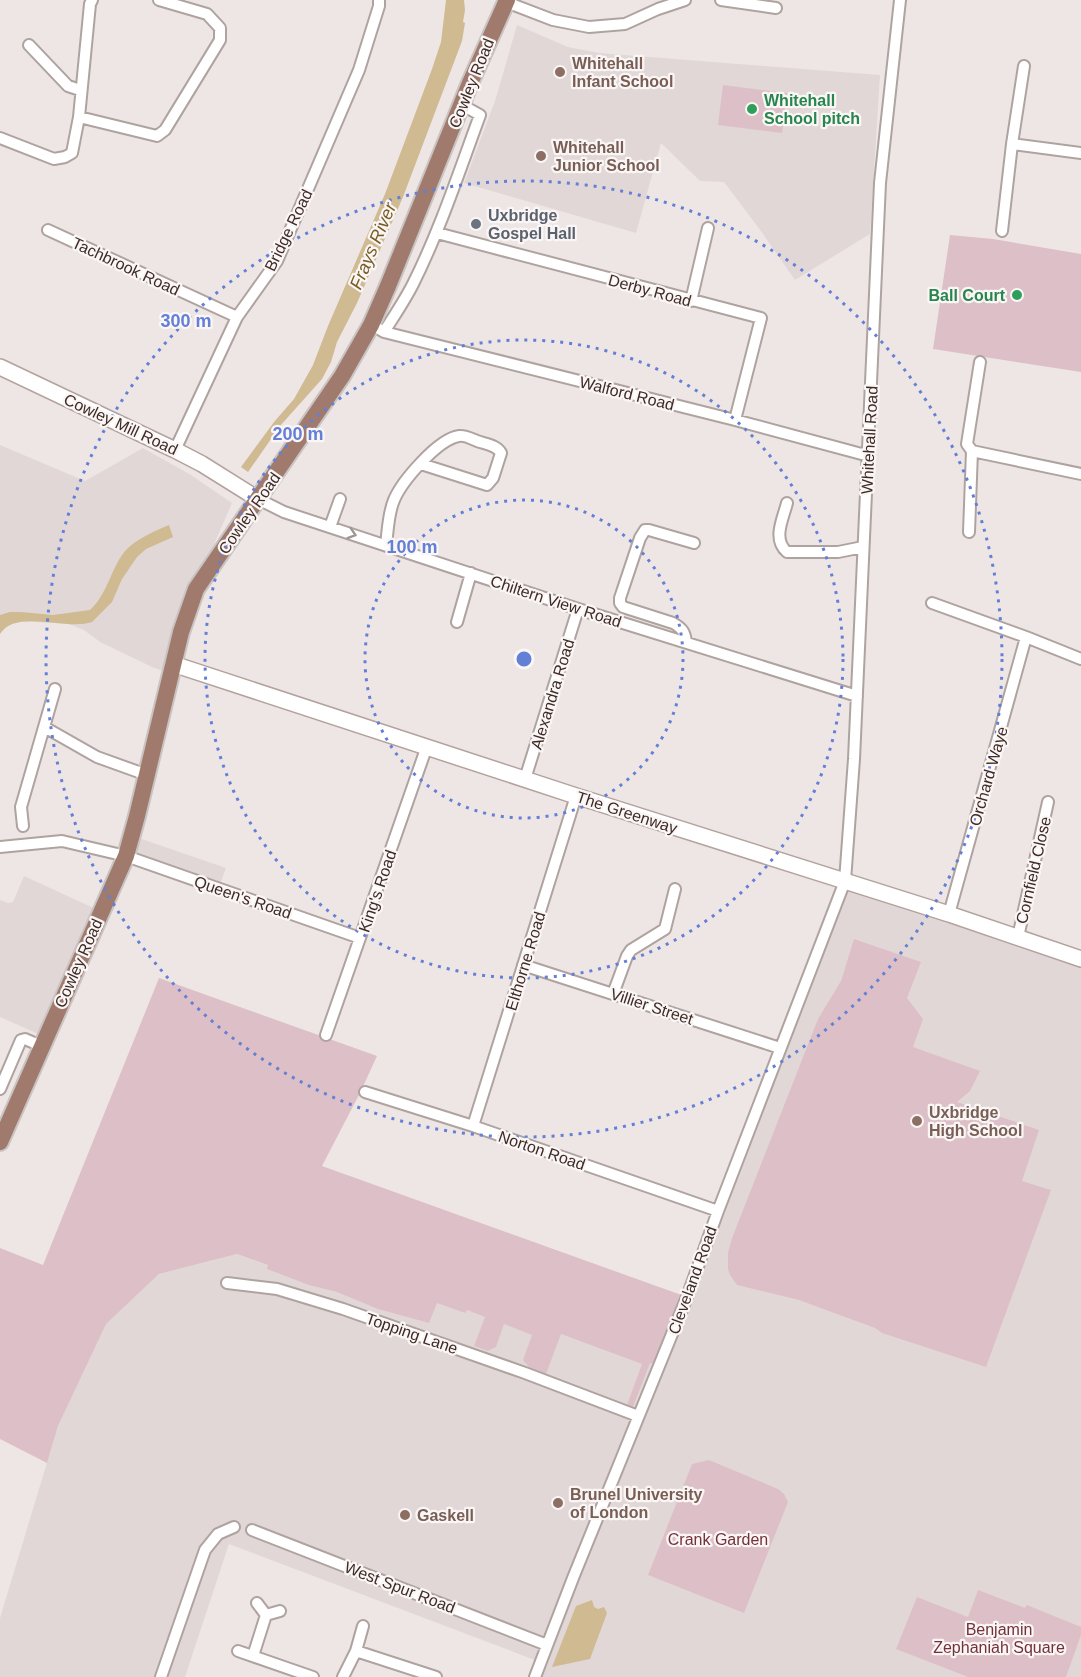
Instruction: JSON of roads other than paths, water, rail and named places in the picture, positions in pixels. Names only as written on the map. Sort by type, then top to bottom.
[{"type":"main road","name":"Cowley Road","points":[[0,1142],[126,856],[181,632],[196,589],[247,492],[342,376],[378,328],[388,286],[506,1]]},
{"type":"street","points":[[0,138],[54,159],[72,153],[79,117],[80,90],[92,0]]},
{"type":"street","points":[[79,117],[157,136],[165,130],[220,40],[220,28],[207,14],[159,0]]},
{"type":"street","name":"Bridge Road","points":[[175,450],[237,317],[277,261],[359,70],[379,0]]},
{"type":"street","points":[[506,1],[553,20],[589,27],[625,24],[685,0]]},
{"type":"street","points":[[721,0],[776,8]]},
{"type":"street","name":"Whitehall Road","points":[[845,882],[854,759],[880,183],[900,0]]},
{"type":"street","points":[[29,45],[68,86],[80,90]]},
{"type":"street","points":[[1002,231],[1024,66]]},
{"type":"street","points":[[378,328],[412,286],[437,232],[480,115],[462,105]]},
{"type":"street","points":[[1012,144],[1081,153]]},
{"type":"street","points":[[691,301],[708,228]]},
{"type":"street","name":"Tachbrook Road","points":[[48,230],[237,317]]},
{"type":"street","name":"Derby Road","points":[[437,232],[761,318],[735,420]]},
{"type":"street","name":"Walford Road","points":[[378,328],[869,456]]},
{"type":"street","points":[[969,532],[972,451],[967,444],[980,362]]},
{"type":"street","name":"Cowley Mill Road","points":[[0,367],[175,450],[247,492]]},
{"type":"street","points":[[386,545],[390,516],[395,497],[402,484],[421,464],[441,445],[461,436],[496,447],[501,453],[493,478],[487,485],[421,464]]},
{"type":"street","points":[[972,451],[1081,474]]},
{"type":"street","name":"Chiltern View Road","points":[[247,492],[284,512],[578,609],[857,696]]},
{"type":"street","points":[[330,527],[340,499]]},
{"type":"street","points":[[787,503],[778,536],[780,545],[787,552],[838,552],[862,547]]},
{"type":"street","points":[[686,642],[681,627],[623,607],[620,598],[640,538],[645,530],[694,543]]},
{"type":"street","points":[[457,622],[471,573]]},
{"type":"street","points":[[932,603],[1081,659]]},
{"type":"street","name":"Alexandra Road","points":[[525,779],[578,609]]},
{"type":"street","name":"Orchard Waye","points":[[949,914],[1026,638]]},
{"type":"street","name":"The Greenway","points":[[173,664],[576,796],[949,914],[1081,959]]},
{"type":"street","points":[[23,826],[21,807],[56,689]]},
{"type":"street","points":[[45,728],[97,758],[147,775]]},
{"type":"street","name":"King's Road","points":[[326,1035],[427,746]]},
{"type":"street","name":"Elthorne Road","points":[[473,1126],[576,796]]},
{"type":"street","name":"Cornfield Close","points":[[1018,937],[1048,802]]},
{"type":"street","name":"Queen's Road","points":[[0,847],[62,841],[126,856],[360,938]]},
{"type":"street","name":"Cleveland Road","points":[[535,1677],[692,1284],[718,1210],[845,882]]},
{"type":"street","points":[[613,994],[627,956],[632,950],[665,929],[675,889]]},
{"type":"street","name":"Villier Street","points":[[523,965],[780,1048]]},
{"type":"street","points":[[1,1086],[21,1040],[25,1039],[41,1046]]},
{"type":"street","name":"Norton Road","points":[[365,1092],[473,1126],[718,1210]]},
{"type":"street","name":"Topping Lane","points":[[227,1283],[277,1289],[343,1309],[525,1373],[638,1416]]},
{"type":"street","points":[[161,1677],[205,1550],[218,1534],[234,1527]]},
{"type":"street","name":"West Spur Road","points":[[252,1530],[548,1646]]},
{"type":"street","points":[[257,1604],[266,1615]]},
{"type":"street","points":[[266,1615],[280,1611]]},
{"type":"street","points":[[252,1656],[266,1615]]},
{"type":"street","points":[[343,1677],[356,1651],[363,1626]]},
{"type":"street","points":[[238,1651],[313,1677]]},
{"type":"street","points":[[356,1651],[435,1677]]},
{"type":"water","name":"Frays River","points":[[446,0],[464,0],[463,22],[465,23],[462,41],[403,197],[322,379],[280,426],[248,472],[241,467],[294,399],[313,365],[385,194],[441,42]]},
{"type":"water","points":[[169,525],[173,537],[146,549],[137,557],[122,579],[112,602],[92,622],[69,624],[17,622],[7,626],[0,634],[0,615],[10,612],[53,615],[90,610],[101,596],[117,563],[127,549],[141,538]]},
{"type":"water","points":[[592,1600],[594,1607],[598,1609],[604,1607],[607,1613],[590,1659],[552,1667],[576,1606]]},
{"type":"place","name":"Whitehall Infant School","points":[[560,72]]},
{"type":"place","name":"Whitehall School pitch","points":[[752,109]]},
{"type":"place","name":"Whitehall Junior School","points":[[541,156]]},
{"type":"place","name":"Uxbridge Gospel Hall","points":[[476,224]]},
{"type":"place","name":"Ball Court","points":[[1017,295]]},
{"type":"place","name":"Uxbridge High School","points":[[917,1121]]},
{"type":"place","name":"Brunel University of London","points":[[558,1503]]},
{"type":"place","name":"Gaskell","points":[[405,1515]]},
{"type":"park label","name":"Crank Garden","points":[[718,1539]]},
{"type":"park label","name":"Benjamin Zephaniah Square","points":[[999,1638]]}]
